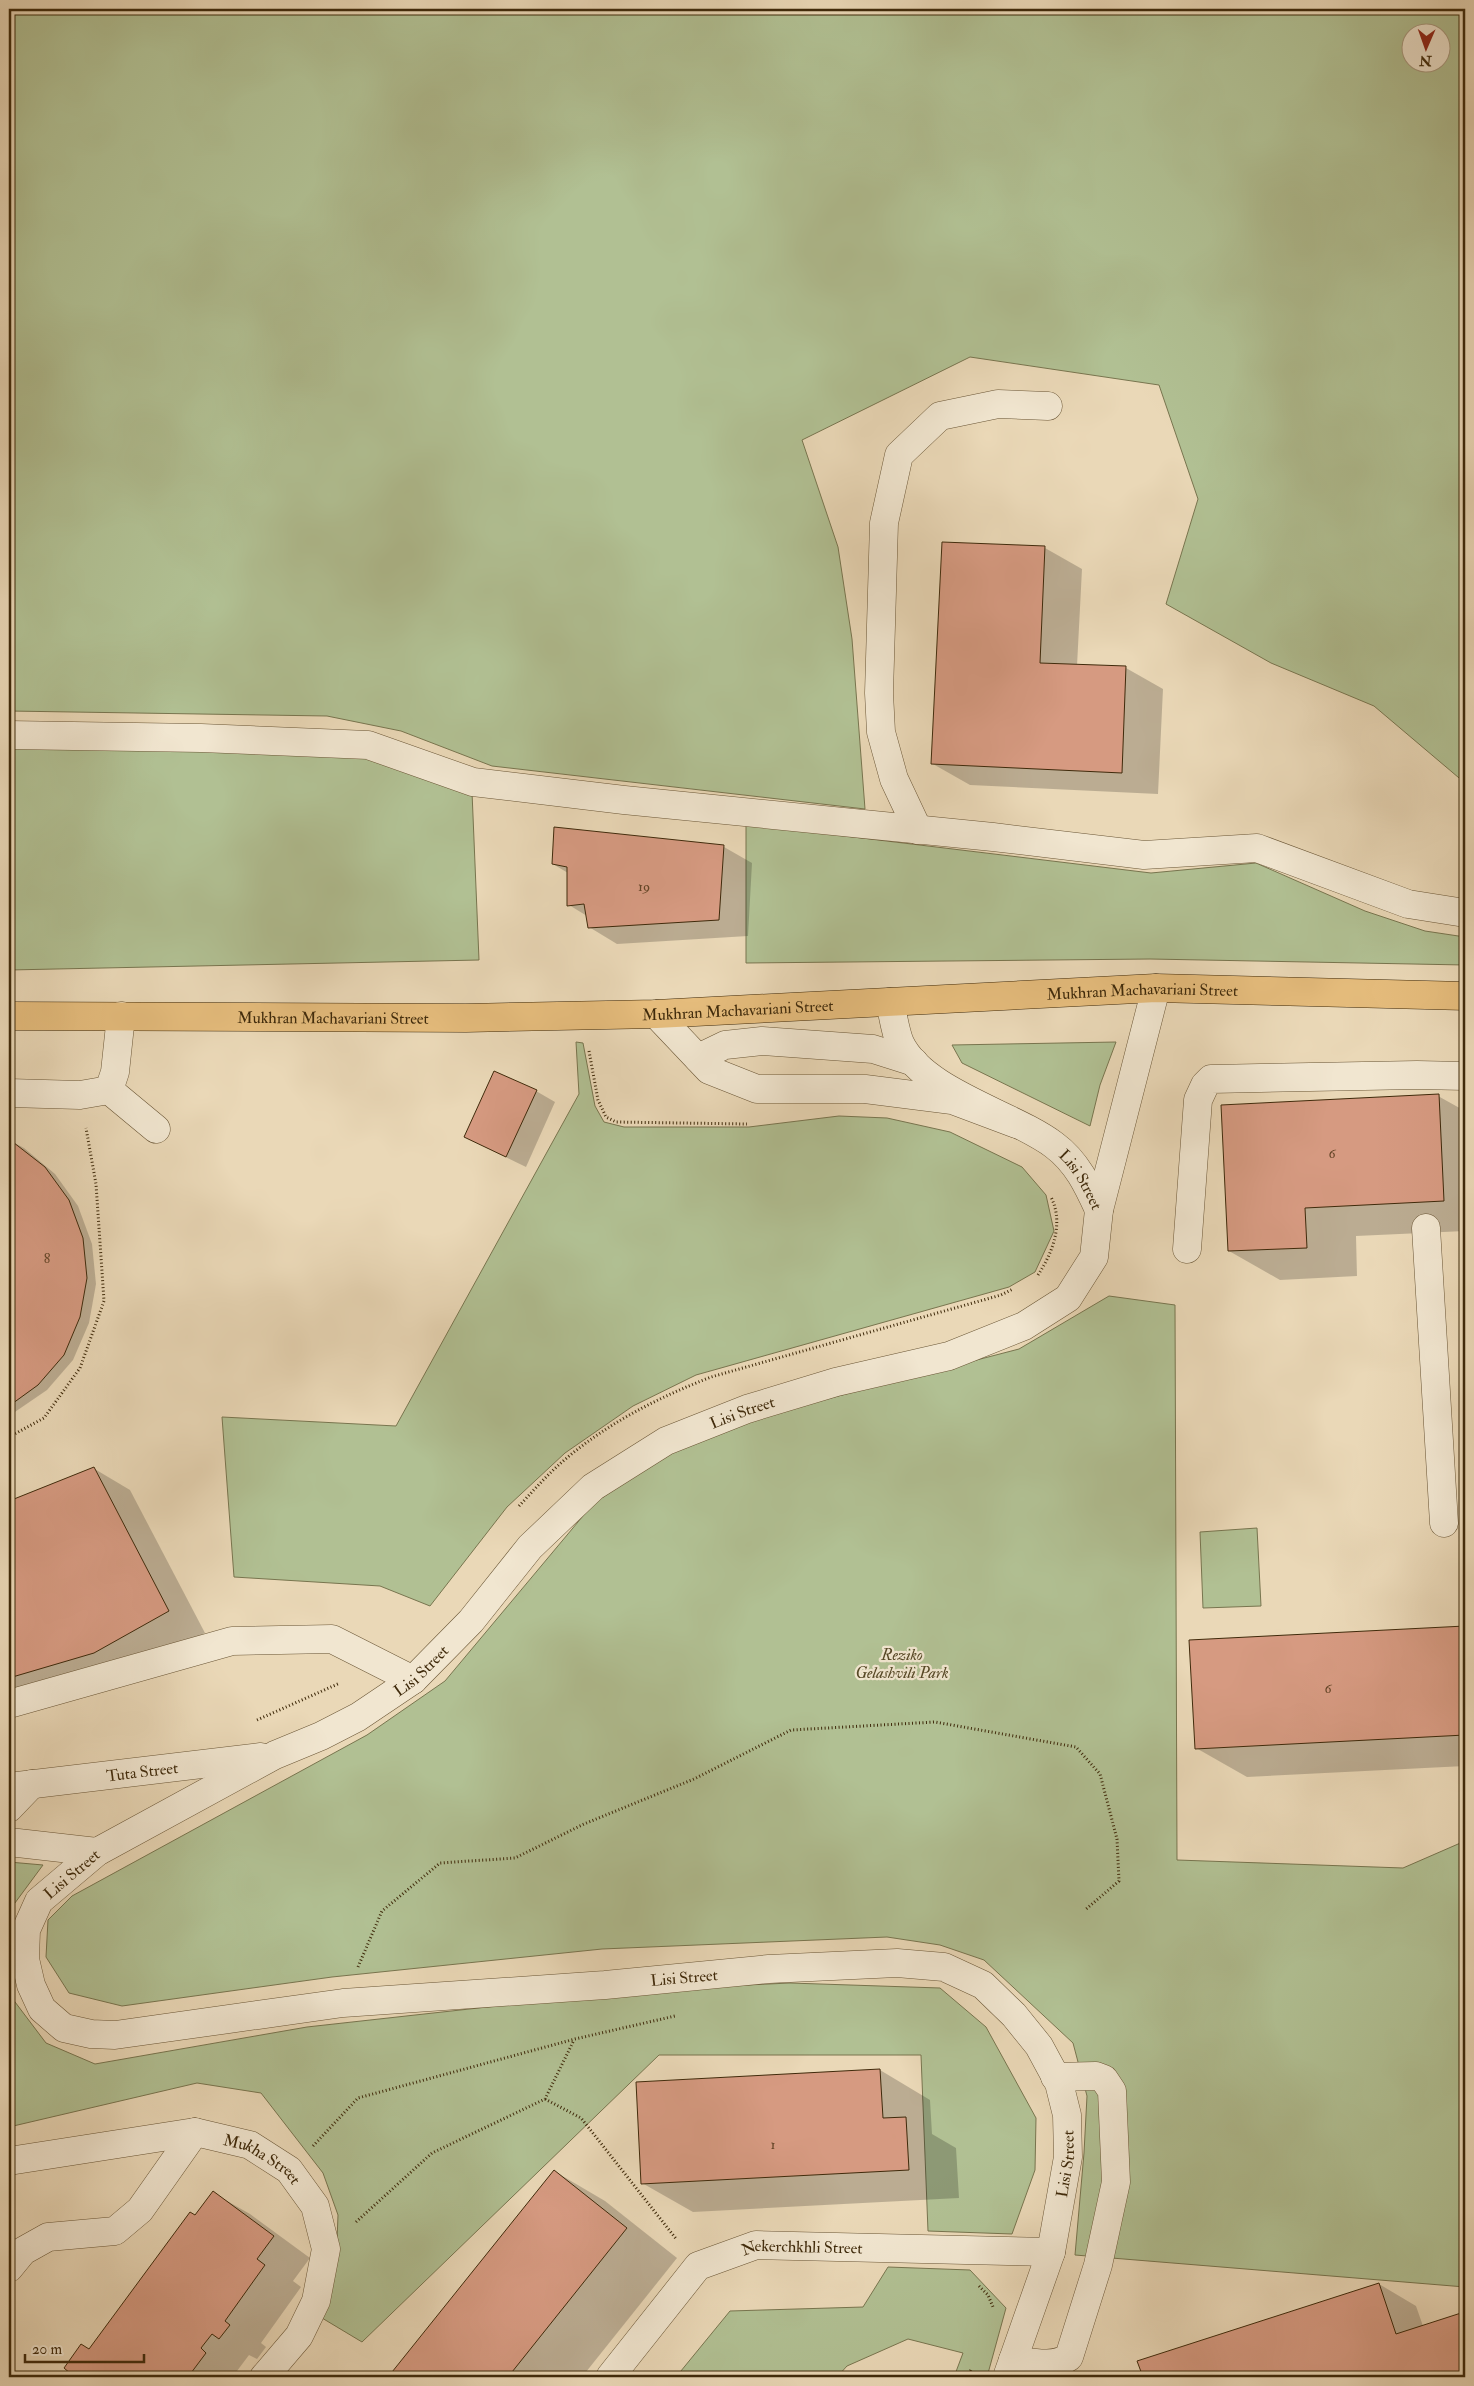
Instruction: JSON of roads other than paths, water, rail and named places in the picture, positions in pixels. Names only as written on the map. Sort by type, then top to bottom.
[{"type":"main road","name":"Mukhran Machavariani Street","points":[[9,1016],[466,1018],[656,1014],[1156,988],[1465,996]]},
{"type":"street","points":[[918,830],[894,779],[881,732],[879,693],[884,523],[898,455],[940,416],[998,404],[1048,406]]},
{"type":"street","points":[[9,736],[201,738],[368,745],[473,782],[1144,855],[1257,848],[1408,904],[1465,912]]},
{"type":"street","points":[[1099,1210],[1156,988]]},
{"type":"street","name":"Lisi Street","points":[[890,1002],[900,1043],[914,1062],[943,1086],[1055,1145],[1082,1173],[1099,1210],[1094,1257],[1068,1298],[1024,1326],[949,1356],[836,1382],[747,1409],[666,1441],[593,1487],[530,1546],[472,1621],[413,1680],[358,1717],[321,1736],[275,1755],[98,1852],[39,1901],[26,1930],[25,1959],[31,1985],[42,2010],[64,2028],[91,2034],[115,2035],[343,2003],[605,1985],[769,1969],[898,1963],[944,1967],[983,1985],[1014,2015],[1039,2046],[1055,2077],[1068,2115],[1068,2157],[1051,2252],[1010,2369]]},
{"type":"street","name":"Lisi Street","points":[[656,1014],[709,1070],[757,1089],[866,1089],[952,1100],[1016,1124]]},
{"type":"street","points":[[109,1090],[115,1072],[121,1016]]},
{"type":"street","points":[[698,1058],[725,1045],[762,1041],[873,1049],[914,1062]]},
{"type":"street","points":[[1187,1249],[1198,1100],[1205,1085],[1211,1079],[1417,1075],[1465,1076]]},
{"type":"street","points":[[9,1093],[80,1095],[109,1090],[156,1129]]},
{"type":"street","points":[[1426,1228],[1444,1523]]},
{"type":"street","points":[[9,1704],[232,1641],[332,1639],[413,1680]]},
{"type":"street","name":"Tuta Street","points":[[20,1786],[275,1755]]},
{"type":"street","points":[[9,1808],[20,1786]]},
{"type":"street","points":[[9,1842],[98,1852]]},
{"type":"street","points":[[1010,2369],[1061,2363],[1069,2357],[1098,2265],[1116,2182],[1112,2091],[1104,2079],[1096,2076],[1055,2077]]},
{"type":"street","points":[[9,2268],[24,2251],[48,2237],[115,2231],[140,2210],[195,2132]]},
{"type":"street","name":"Mukha Street","points":[[9,2161],[195,2132],[250,2145],[290,2170],[314,2206],[326,2249],[316,2301],[298,2336],[264,2377]]},
{"type":"street","name":"Nekerchkhli Street","points":[[610,2377],[698,2266],[756,2245],[1051,2252]]},
{"type":"park label","name":"Reziko Gelashvili Park","points":[[902,1663]]}]
